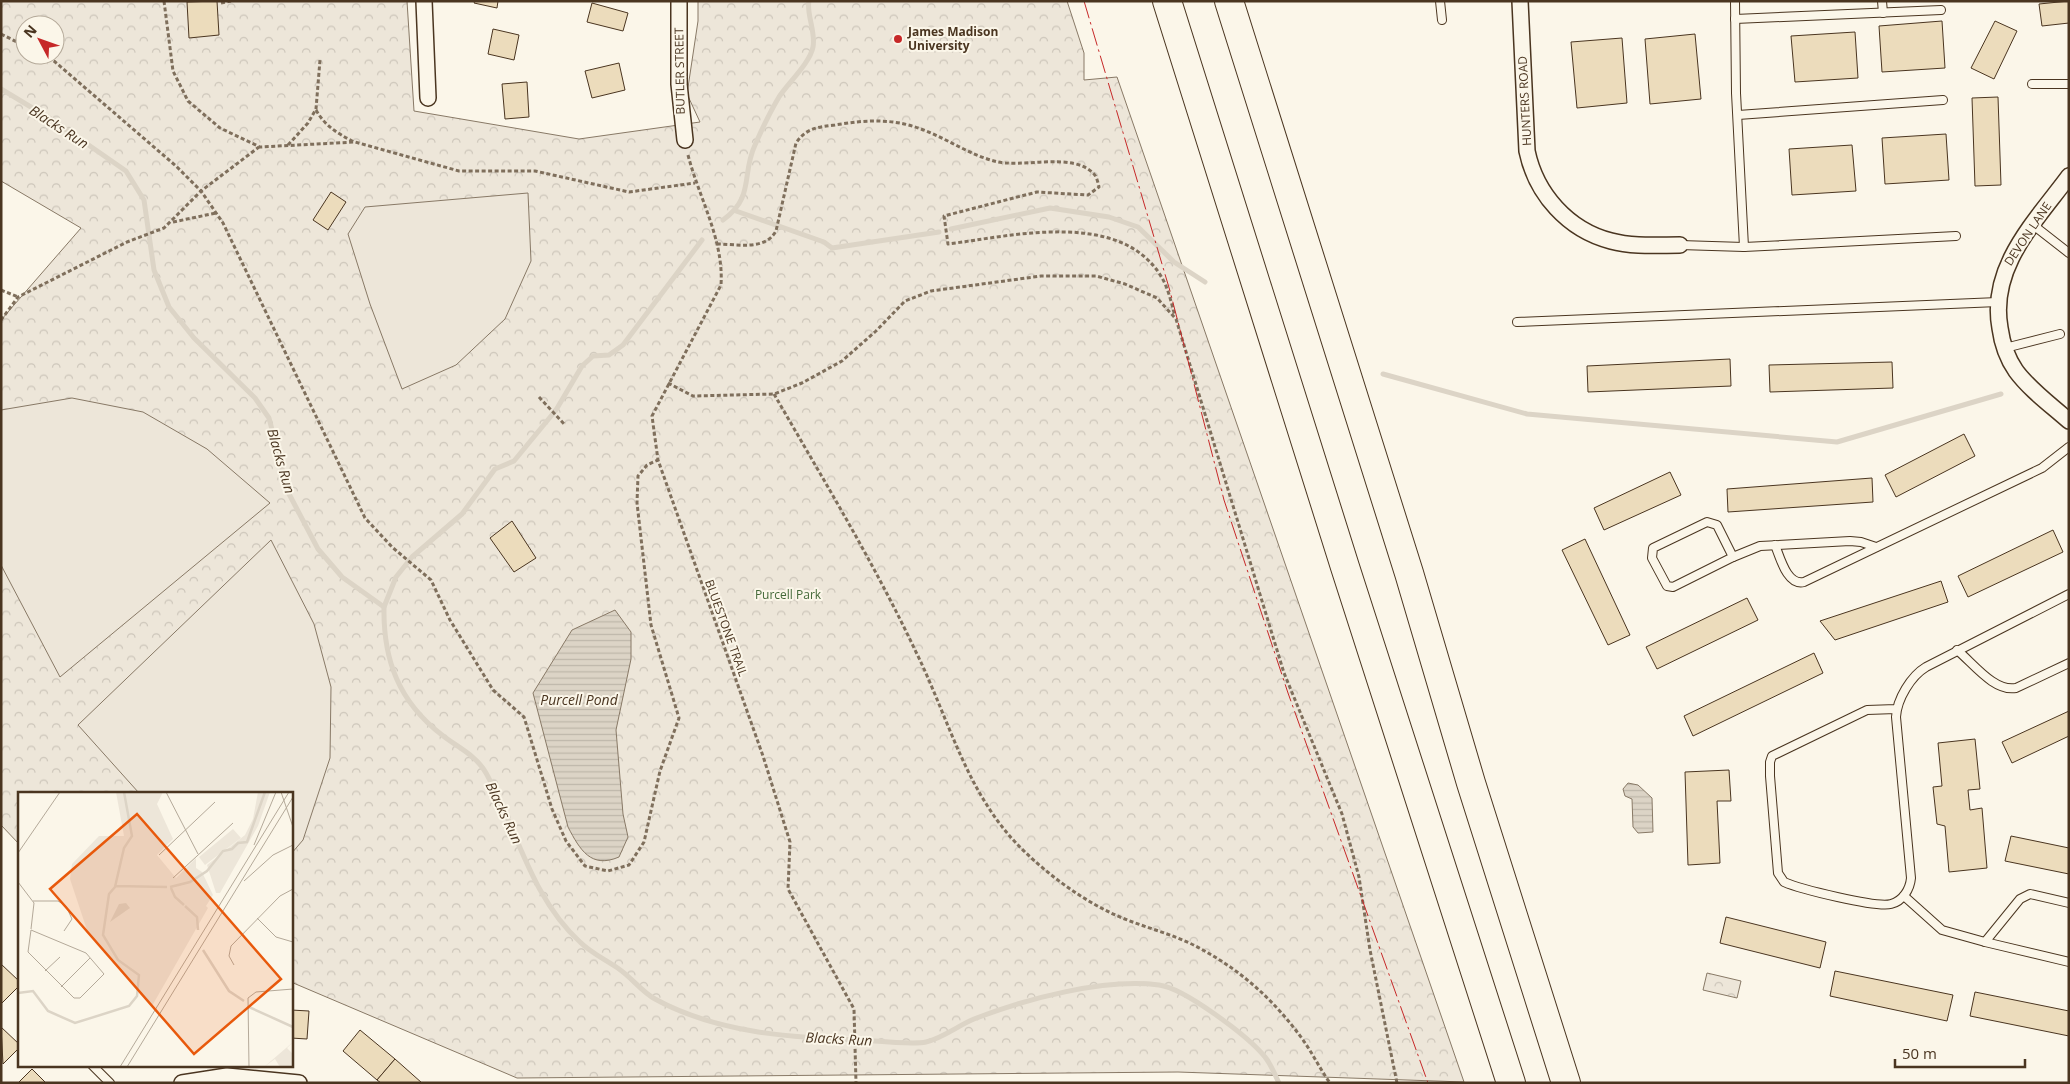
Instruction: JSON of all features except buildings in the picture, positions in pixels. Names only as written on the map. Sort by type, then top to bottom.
[{"type":"highway","points":[[1167,1],[1339,548],[1511,1083]]},
{"type":"highway","points":[[1229,1],[1566,1083]]},
{"type":"street","points":[[424,1],[428,98]]},
{"type":"street","name":"BUTLER STREET","points":[[679,1],[679,84],[685,140]]},
{"type":"street","name":"HUNTERS ROAD","points":[[1520,1],[1527,151],[1532,169],[1547,197],[1569,220],[1605,239],[1629,244],[1680,246]]},
{"type":"street","name":"DEVON LANE","points":[[2069,176],[2032,226],[2004,270],[1998,302],[1998,319],[2005,348],[2016,370],[2024,381],[2069,421]]},
{"type":"street","points":[[182,1083],[227,1076],[298,1083]]},
{"type":"lane","points":[[1440,1],[1442,20]]},
{"type":"lane","points":[[1735,1],[1744,247]]},
{"type":"lane","points":[[1882,1],[1883,13]]},
{"type":"lane","points":[[1735,19],[1942,10]]},
{"type":"lane","points":[[2032,84],[2069,84]]},
{"type":"lane","points":[[1738,115],[1943,100]]},
{"type":"lane","points":[[2032,226],[2069,253]]},
{"type":"lane","points":[[1680,246],[1744,247],[1956,236]]},
{"type":"lane","points":[[1517,322],[1998,302]]},
{"type":"lane","points":[[2005,348],[2060,334]]},
{"type":"lane","points":[[1774,545],[1791,579],[1801,583],[2046,466],[2069,447]]},
{"type":"lane","points":[[1733,557],[1717,525],[1710,522],[1656,546],[1652,552],[1652,558],[1665,584],[1670,588],[1733,557],[1753,547],[1850,541],[1876,547]]},
{"type":"lane","points":[[1896,709],[1873,709],[1859,713],[1777,752],[1770,762],[1778,873],[1784,882],[1874,904],[1891,904],[1904,896],[1911,878],[1896,709],[1899,701],[1918,672],[1957,650],[2069,594]]},
{"type":"lane","points":[[1957,650],[1998,685],[2009,689],[2016,688],[2069,662]]},
{"type":"lane","points":[[1985,942],[2025,895],[2030,894],[2069,903]]},
{"type":"lane","points":[[1904,896],[1942,930],[2069,962]]},
{"type":"lane","points":[[93,1066],[110,1083]]},
{"type":"path","points":[[164,1],[173,71],[188,101],[220,128],[260,147],[354,142]]},
{"type":"path","points":[[221,3],[231,1]]},
{"type":"path","points":[[1,34],[15,41]]},
{"type":"path","points":[[288,145],[308,123],[316,109],[320,60]]},
{"type":"path","points":[[59,65],[141,135],[201,191],[216,213],[311,404],[365,518],[392,547],[421,569],[431,580],[450,620],[493,690],[524,717],[552,809],[566,842],[585,866],[608,871],[629,865],[644,842],[660,771],[678,718],[651,625],[637,503],[638,476],[647,465],[658,460]]},
{"type":"path","points":[[316,109],[322,122],[354,142],[459,171],[535,171],[629,192],[695,183]]},
{"type":"path","points":[[717,244],[763,244],[771,240],[776,231],[796,143],[801,135],[812,128],[870,120],[897,122],[922,129],[977,156],[998,162],[1072,163],[1087,168],[1095,175],[1099,188],[1088,196],[1037,192],[944,216],[948,244],[1055,230],[1099,236],[1126,244],[1146,258],[1160,274],[1176,319],[1284,673],[1342,814],[1359,877],[1370,950],[1397,1083]]},
{"type":"path","name":"BLUESTONE TRAIL","points":[[685,140],[695,183],[717,244],[722,265],[721,284],[652,416],[658,460],[763,756],[790,842],[788,889],[854,1009],[853,1032],[856,1082]]},
{"type":"path","points":[[1,320],[18,297],[127,242],[164,228],[201,191],[260,147]]},
{"type":"path","points":[[172,222],[216,213]]},
{"type":"path","points":[[668,383],[693,396],[774,394],[802,383],[842,361],[876,331],[905,301],[931,292],[1041,276],[1096,276],[1125,284],[1157,298],[1176,319]]},
{"type":"path","points":[[1,290],[18,297]]},
{"type":"path","points":[[774,394],[870,563],[917,653],[971,781],[1008,834],[1025,852],[1079,896],[1112,914],[1200,948],[1238,972],[1270,999],[1288,1020],[1330,1083]]},
{"type":"path","points":[[539,397],[565,425]]},
{"type":"green space","name":"Purcell Park","points":[[1,1],[407,1],[414,111],[579,139],[700,122],[687,94],[698,21],[698,1],[1067,1],[1084,53],[1084,80],[1117,77],[1464,1082],[1178,1072],[517,1078],[292,982],[292,792],[18,792],[18,843],[1,825],[1,320],[81,228],[1,181]]},
{"type":"green space","points":[[528,193],[531,261],[505,319],[456,365],[402,389],[370,304],[348,234],[365,207]]},
{"type":"green space","points":[[72,398],[143,412],[207,449],[270,503],[60,677],[1,565],[1,410]]},
{"type":"green space","points":[[271,540],[314,624],[331,687],[330,758],[303,840],[292,853],[292,792],[138,792],[78,725]]},
{"type":"green space","points":[[1707,973],[1741,981],[1737,998],[1703,990]]},
{"type":"water","name":"Purcell Pond","points":[[615,610],[631,632],[631,659],[616,730],[623,814],[628,837],[619,857],[601,861],[594,859],[582,850],[568,827],[533,693],[572,630]]},
{"type":"water","points":[[1628,783],[1638,785],[1652,798],[1653,832],[1638,833],[1633,827],[1632,799],[1625,796],[1623,789]]},
{"type":"waterway","points":[[723,220],[740,203],[746,185],[751,156],[772,109],[808,60],[811,53],[814,41],[808,6],[809,1]]},
{"type":"waterway","name":"Blacks Run","points":[[1,89],[54,121],[126,171],[144,200],[154,270],[169,307],[194,338],[255,398],[269,418],[288,492],[318,549],[342,577],[384,607],[387,645],[396,678],[404,694],[427,722],[472,756],[482,767],[497,795],[526,862],[549,905],[563,924],[589,950],[624,973],[650,996],[679,1010],[704,1019],[756,1032],[809,1038],[920,1043],[939,1038],[974,1019],[1040,998],[1090,987],[1137,984],[1159,985],[1170,988],[1199,1004],[1245,1037],[1267,1060],[1279,1083]]},
{"type":"waterway","points":[[951,229],[1050,208],[1109,217],[1138,227],[1174,262],[1205,282]]},
{"type":"waterway","points":[[736,211],[824,242],[832,248],[939,232]]},
{"type":"waterway","points":[[384,607],[396,577],[412,557],[462,514],[495,469],[514,461],[556,410],[582,366],[593,356],[609,355],[623,345],[702,240]]},
{"type":"waterway","points":[[1383,374],[1527,414],[1837,442],[2001,394]]},
{"type":"power","points":[[1084,1],[1170,291],[1224,500],[1288,693],[1428,1083]]},
{"type":"place","name":"James Madison University","points":[[898,39]]}]
